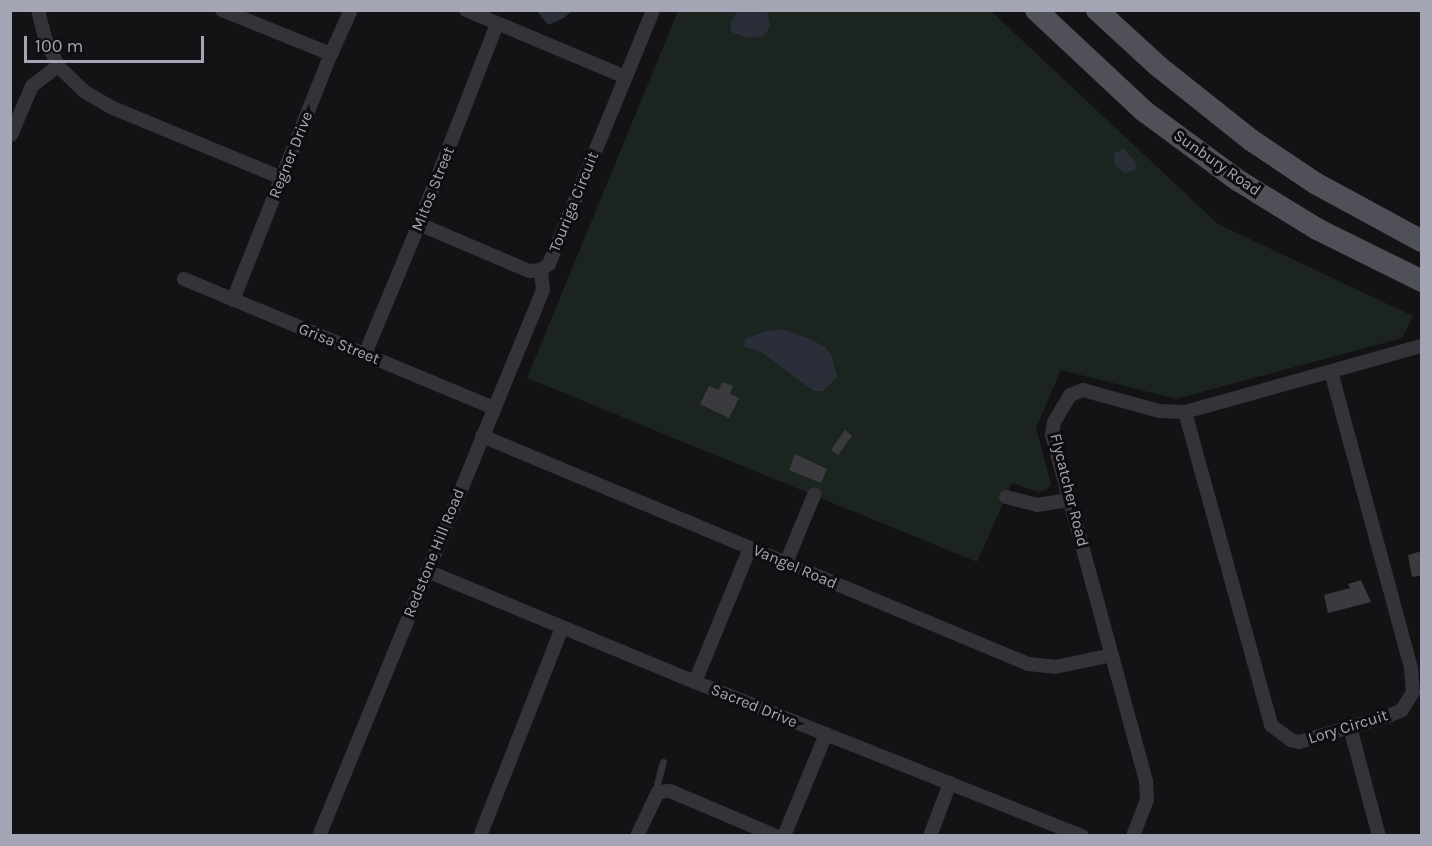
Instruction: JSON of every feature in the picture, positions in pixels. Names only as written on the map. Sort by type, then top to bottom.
[{"type":"main road","name":"Sunbury Road","points":[[1036,10],[1144,111],[1239,181],[1317,229],[1422,281]]},
{"type":"main road","points":[[1097,10],[1158,66],[1251,140],[1315,183],[1422,241]]},
{"type":"street","points":[[38,10],[45,38],[58,66],[85,92],[113,108],[282,178]]},
{"type":"street","points":[[222,10],[331,54]]},
{"type":"street","name":"Regner Drive","points":[[233,300],[331,54],[351,10]]},
{"type":"street","points":[[466,10],[625,77]]},
{"type":"street","name":"Touriga Circuit","points":[[419,224],[529,271],[540,270],[549,264],[653,10]]},
{"type":"street","name":"Mitos Street","points":[[365,354],[419,224],[497,24]]},
{"type":"street","points":[[12,135],[33,86],[58,66]]},
{"type":"street","name":"Redstone Hill Road","points":[[319,836],[543,290],[540,270]]},
{"type":"street","name":"Grisa Street","points":[[184,279],[494,408]]},
{"type":"street","name":"Flycatcher Road","points":[[1133,836],[1147,800],[1146,781],[1052,435],[1053,422],[1070,395],[1083,390],[1159,411],[1185,412],[1422,346]]},
{"type":"street","name":"Lory Circuit","points":[[1185,412],[1271,725],[1284,737],[1299,742],[1402,710],[1417,693],[1330,372]]},
{"type":"street","name":"Vangel Road","points":[[482,436],[1028,664],[1055,667],[1112,655]]},
{"type":"street","points":[[786,563],[814,495]]},
{"type":"street","points":[[1006,497],[1037,505],[1069,500]]},
{"type":"street","points":[[695,682],[750,548]]},
{"type":"street","name":"Sacred Drive","points":[[427,572],[695,682],[1082,836]]},
{"type":"street","points":[[480,836],[562,628]]},
{"type":"street","points":[[1350,727],[1379,836]]},
{"type":"street","points":[[784,836],[826,734]]},
{"type":"street","points":[[930,836],[950,783]]},
{"type":"street","points":[[637,836],[658,792],[670,791],[776,836]]},
{"type":"lane","points":[[658,792],[657,784],[663,762]]},
{"type":"shaded area","points":[[537,11],[572,11],[564,18],[548,25]]},
{"type":"shaded area","points":[[678,11],[991,11],[1218,224],[1413,316],[1402,338],[1176,399],[1061,370],[1036,428],[1051,484],[1047,490],[1038,492],[1012,483],[977,562],[527,378]]},
{"type":"shaded area","points":[[737,11],[767,11],[770,25],[766,33],[763,36],[748,38],[731,32],[731,22]]},
{"type":"shaded area","points":[[1124,149],[1135,161],[1137,167],[1134,171],[1125,173],[1115,165],[1114,153]]},
{"type":"shaded area","points":[[782,329],[825,347],[832,356],[837,377],[823,391],[814,391],[760,351],[744,347],[745,339],[766,331]]},
{"type":"building","points":[[722,382],[733,386],[730,394],[739,398],[729,418],[700,404],[709,386],[719,390]]},
{"type":"building","points":[[845,430],[852,436],[838,455],[831,450]]},
{"type":"building","points":[[795,454],[827,469],[821,483],[789,470]]},
{"type":"building","points":[[1422,551],[1422,575],[1412,577],[1408,555]]},
{"type":"building","points":[[1361,580],[1371,602],[1328,613],[1324,595],[1350,588],[1348,584]]}]
